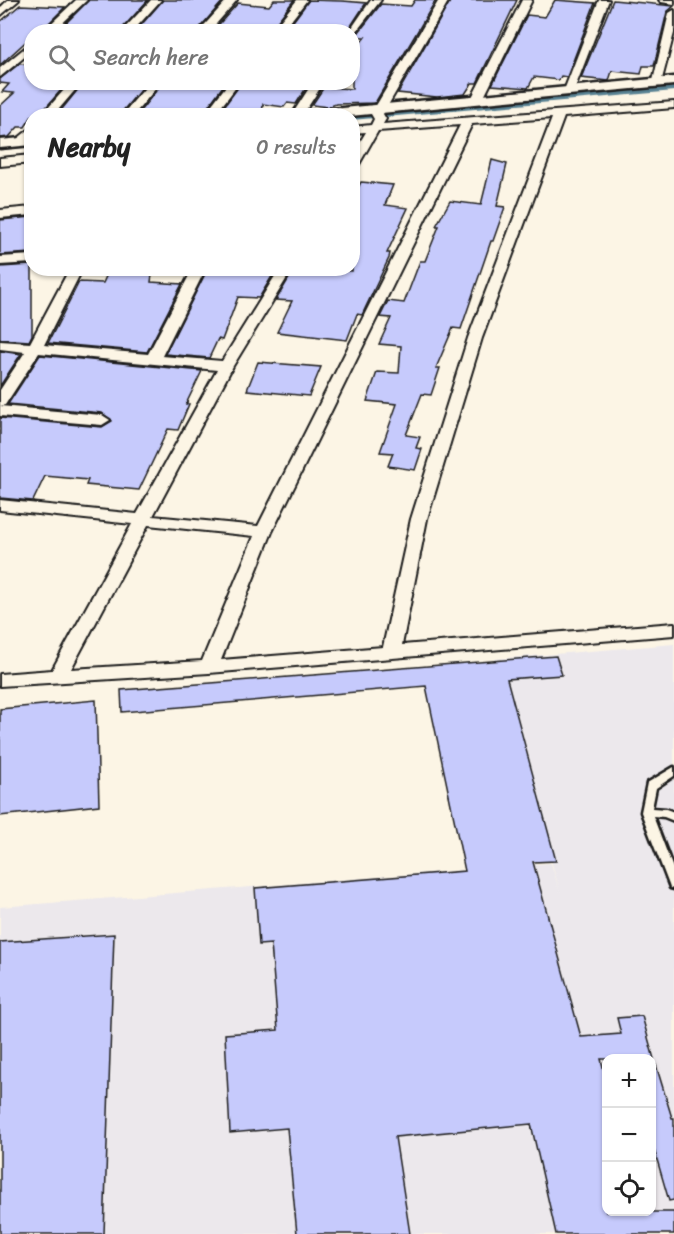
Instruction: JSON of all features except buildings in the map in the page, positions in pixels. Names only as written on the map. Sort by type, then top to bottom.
[{"type":"street","points":[[0,13],[14,0]]},
{"type":"street","points":[[56,24],[82,0]]},
{"type":"street","points":[[134,24],[156,0]]},
{"type":"street","points":[[210,24],[232,0]]},
{"type":"street","points":[[282,24],[302,0]]},
{"type":"street","points":[[359,24],[376,0]]},
{"type":"street","points":[[360,151],[444,0]]},
{"type":"street","points":[[476,101],[527,0]]},
{"type":"street","points":[[568,93],[603,0]]},
{"type":"street","points":[[663,0],[674,1]]},
{"type":"street","points":[[656,83],[674,12]]},
{"type":"street","points":[[0,74],[24,52]]},
{"type":"street","points":[[360,126],[379,117],[476,101],[674,81]]},
{"type":"street","points":[[53,108],[70,90]]},
{"type":"street","points":[[133,108],[149,90]]},
{"type":"street","points":[[214,108],[229,90]]},
{"type":"street","points":[[303,108],[314,90]]},
{"type":"street","points":[[360,117],[468,121],[674,105]]},
{"type":"street","points":[[391,653],[419,519],[471,349],[559,114]]},
{"type":"street","points":[[209,667],[264,532],[468,121]]},
{"type":"street","points":[[0,144],[24,142]]},
{"type":"street","points":[[0,162],[24,160]]},
{"type":"street","points":[[0,214],[24,212]]},
{"type":"street","points":[[0,261],[24,260]]},
{"type":"street","points":[[0,402],[35,348],[73,276]]},
{"type":"street","points":[[153,359],[196,276]]},
{"type":"street","points":[[58,676],[226,366],[283,276]]},
{"type":"street","points":[[0,345],[226,366]]},
{"type":"street","points":[[0,411],[102,420]]},
{"type":"street","points":[[0,505],[264,532]]},
{"type":"street","points":[[0,680],[209,667],[674,629]]},
{"type":"lane","points":[[674,771],[651,786],[646,812],[668,854],[674,885]]},
{"type":"lane","points":[[646,812],[666,813],[674,817]]},
{"type":"shaded area","points":[[674,644],[674,1234],[0,1234],[0,907],[551,863],[560,892],[494,659]]},
{"type":"waterway","points":[[360,117],[674,89]]},
{"type":"waterway","points":[[0,148],[24,146]]}]
